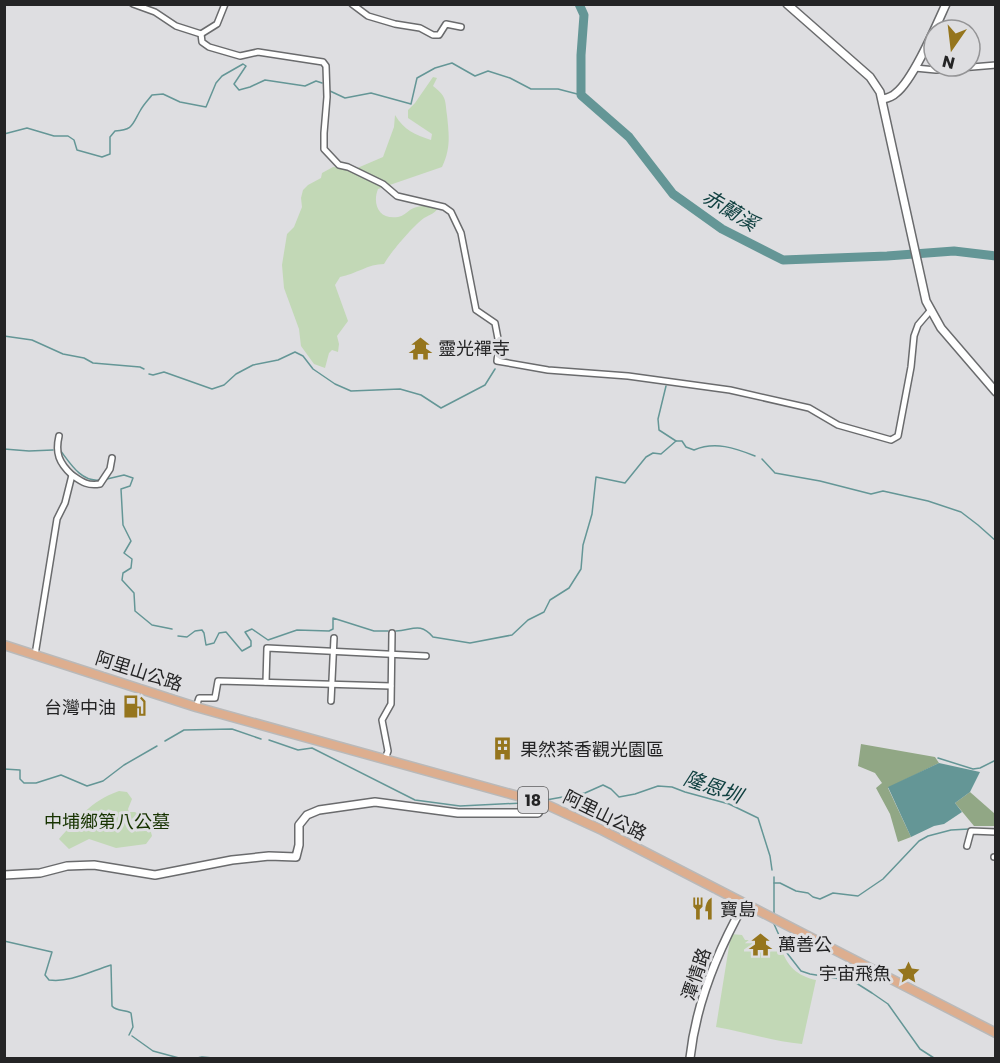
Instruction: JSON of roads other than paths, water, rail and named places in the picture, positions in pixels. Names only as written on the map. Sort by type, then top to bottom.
[{"type":"main road","name":"18","points":[[4,645],[35,655]]},
{"type":"main road","name":"阿里山公路","points":[[35,655],[196,706],[543,803],[602,830],[996,1033]]},
{"type":"street","points":[[133,4],[155,12],[177,26],[201,34]]},
{"type":"street","points":[[201,34],[217,24],[225,4]]},
{"type":"street","points":[[352,4],[369,16],[395,24],[420,28],[433,35],[439,35],[446,24],[461,27]]},
{"type":"street","points":[[787,4],[870,78],[883,99],[923,291],[930,311],[941,328],[996,392]]},
{"type":"street","points":[[883,99],[898,91],[915,68],[946,4]]},
{"type":"street","points":[[201,34],[202,42],[209,47],[240,56],[258,52],[323,62],[326,66],[327,97],[324,149],[339,165],[383,184],[397,196],[444,207],[450,212],[461,233],[476,310],[495,323],[499,344],[497,361],[548,370],[628,376],[730,390],[809,408],[838,425],[891,440],[898,436],[911,367],[914,336],[918,325],[930,311]]},
{"type":"street","points":[[915,68],[936,70],[996,65]]},
{"type":"street","points":[[59,436],[56,448],[62,466],[83,483],[100,484],[110,469],[112,458]]},
{"type":"street","points":[[35,655],[57,519],[72,475]]},
{"type":"street","points":[[385,759],[388,751],[382,720],[391,704],[392,633]]},
{"type":"street","points":[[331,701],[334,638]]},
{"type":"street","points":[[266,682],[267,648],[426,656]]},
{"type":"street","points":[[196,706],[199,698],[215,698],[218,681],[392,686]]},
{"type":"street","points":[[4,875],[40,873],[85,865],[110,866],[155,875],[232,860],[269,856],[296,857],[299,845],[298,827],[307,815],[323,809],[369,802],[466,813],[538,813],[543,803]]},
{"type":"street","points":[[967,846],[971,831],[996,831]]},
{"type":"street","name":"潭情路","points":[[690,1059],[699,1011],[712,966],[744,904]]},
{"type":"water","points":[[939,763],[980,772],[970,792],[955,803],[962,812],[944,824],[934,826],[911,837],[888,787]]},
{"type":"waterway","name":"赤蘭溪","points":[[579,4],[584,15],[581,95],[629,137],[673,194],[722,229],[783,260],[954,251],[996,256]]},
{"type":"waterway","points":[[330,91],[345,98],[371,93],[411,104],[417,78],[435,68],[452,63],[475,76],[488,71],[510,78],[531,89],[558,89],[581,95]]},
{"type":"waterway","points":[[4,134],[27,128],[54,136],[68,136],[74,140],[77,150],[102,157],[110,154],[110,137],[115,131],[131,126],[152,95],[163,94],[180,102],[206,107],[216,83],[222,76],[243,64],[246,66],[234,84],[239,90],[265,80],[305,86],[316,81],[322,83]]},
{"type":"waterway","points":[[4,336],[32,340],[63,354],[84,358],[93,363],[144,369]]},
{"type":"waterway","points":[[149,374],[164,372],[212,389],[224,385],[236,374],[253,365],[278,360],[295,352],[303,356],[313,369],[335,384],[351,391],[400,389],[421,395],[441,408],[485,385],[495,369]]},
{"type":"waterway","points":[[666,386],[658,419],[659,430],[676,441]]},
{"type":"waterway","points":[[396,631],[420,628],[433,637],[470,643],[512,635],[528,620],[544,612],[550,600],[569,588],[581,569],[583,545],[592,514],[596,477],[625,483],[646,457],[653,453],[661,454],[676,441],[682,441],[686,447],[694,450],[717,446],[732,448],[755,456]]},
{"type":"waterway","points":[[4,449],[53,450]]},
{"type":"waterway","points":[[60,450],[81,475],[99,480]]},
{"type":"waterway","points":[[762,459],[775,473],[820,481],[871,494],[883,491],[928,501],[961,512],[996,541]]},
{"type":"waterway","points":[[107,479],[124,475],[133,478],[130,486],[121,489],[123,525],[131,541],[124,553],[132,559],[131,568],[123,573],[122,580],[134,593],[135,611],[152,625],[172,629]]},
{"type":"waterway","points":[[178,636],[187,637],[195,631],[202,630],[206,645],[214,643],[219,633],[226,632],[242,651],[251,646],[251,641],[245,632],[252,629],[268,640],[297,630],[329,631],[333,629],[333,618],[374,631],[388,631]]},
{"type":"waterway","name":"隆恩圳","points":[[165,741],[184,730],[232,729],[261,739]]},
{"type":"waterway","name":"隆恩圳","points":[[269,740],[298,750],[312,748],[415,800],[460,806],[523,803]]},
{"type":"waterway","name":"隆恩圳","points":[[4,769],[20,770],[20,779],[24,783],[36,783],[61,775],[87,786],[103,781],[124,765],[157,746]]},
{"type":"waterway","points":[[938,758],[973,769],[996,760]]},
{"type":"waterway","name":"隆恩圳","points":[[546,800],[585,793],[603,785],[619,797],[658,786],[672,787],[729,804],[758,818],[772,870]]},
{"type":"waterway","points":[[774,883],[780,883],[820,899],[833,893],[858,896],[883,879],[919,841],[928,836],[951,830],[969,829]]},
{"type":"waterway","name":"隆恩圳","points":[[774,877],[774,914]]},
{"type":"waterway","name":"隆恩圳","points":[[774,924],[787,953],[801,971],[853,981],[872,993],[888,1004],[920,1049],[934,1058]]},
{"type":"waterway","points":[[4,941],[52,952],[45,975],[49,980],[65,980],[111,965],[112,1006],[131,1013],[133,1027],[129,1035]]},
{"type":"waterway","points":[[132,1036],[153,1051],[179,1058]]},
{"type":"waterway","points":[[197,1058],[213,1058]]},
{"type":"waterway","points":[[252,1058],[262,1058]]},
{"type":"place","name":"靈光禪寺","points":[[420,348]]},
{"type":"place","name":"台灣中油","points":[[134,707]]},
{"type":"place","name":"果然茶香觀光園區","points":[[502,749]]},
{"type":"place","name":"寶島","points":[[702,909]]},
{"type":"place","name":"萬善公","points":[[760,944]]},
{"type":"place","name":"宇宙飛魚","points":[[909,973]]},
{"type":"park label","name":"中埔鄉第八公墓","points":[[107,821]]}]
